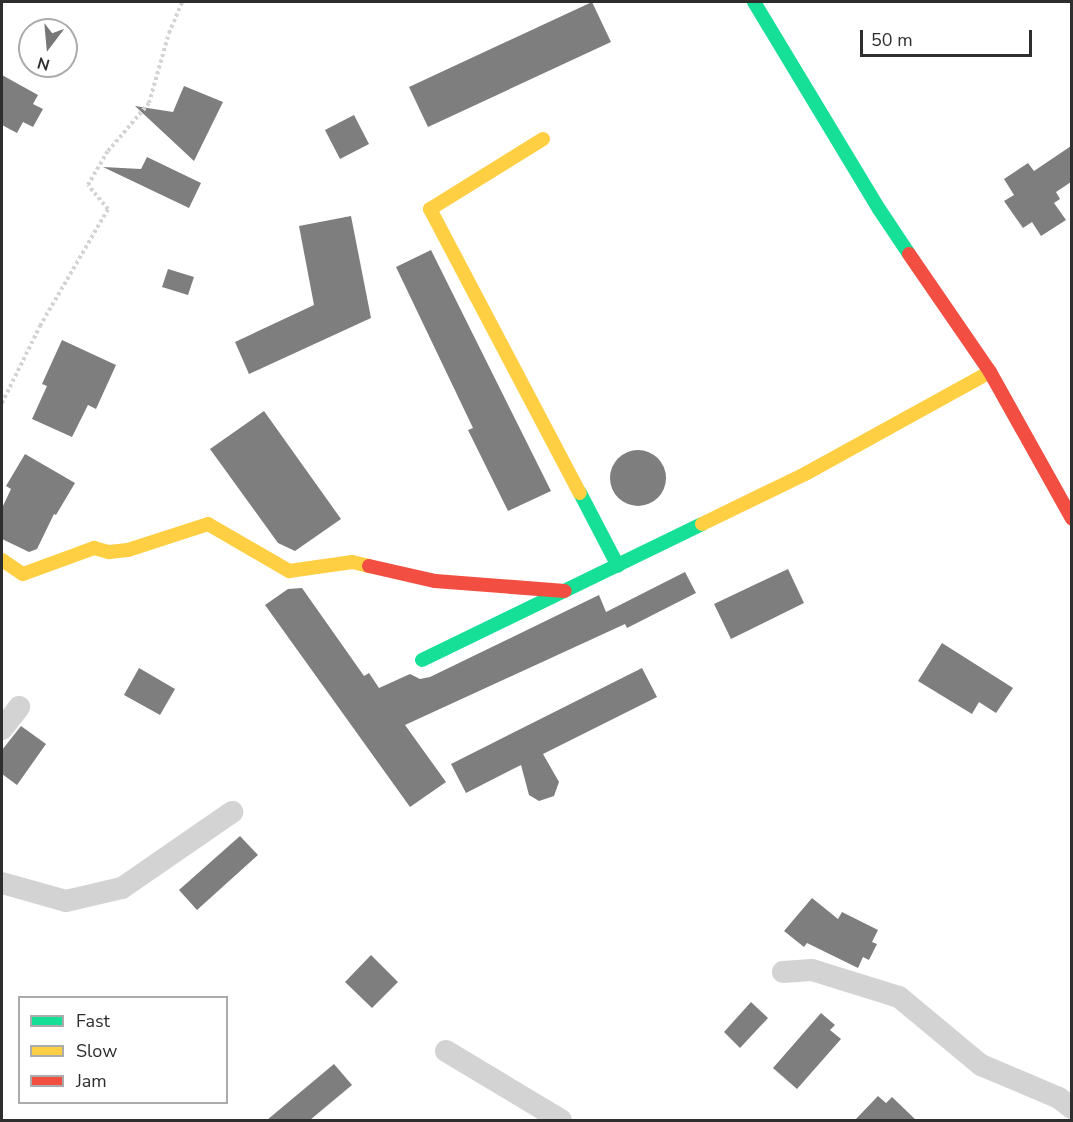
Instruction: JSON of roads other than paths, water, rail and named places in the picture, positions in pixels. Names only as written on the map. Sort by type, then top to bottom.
[{"type":"street","points":[[754,2],[879,209],[990,372],[1071,519]]},
{"type":"street","points":[[543,140],[430,209],[618,566]]},
{"type":"street","points":[[422,660],[805,474],[990,372]]},
{"type":"street","points":[[2,560],[23,573],[94,548],[109,552],[128,550],[208,524],[289,571],[352,562],[435,581],[567,591]]},
{"type":"street","points":[[2,729],[19,707]]},
{"type":"street","points":[[2,883],[66,901],[122,888],[232,812]]},
{"type":"street","points":[[783,972],[813,970],[898,997],[981,1065],[1059,1098],[1071,1108]]},
{"type":"street","points":[[446,1051],[561,1120]]}]
